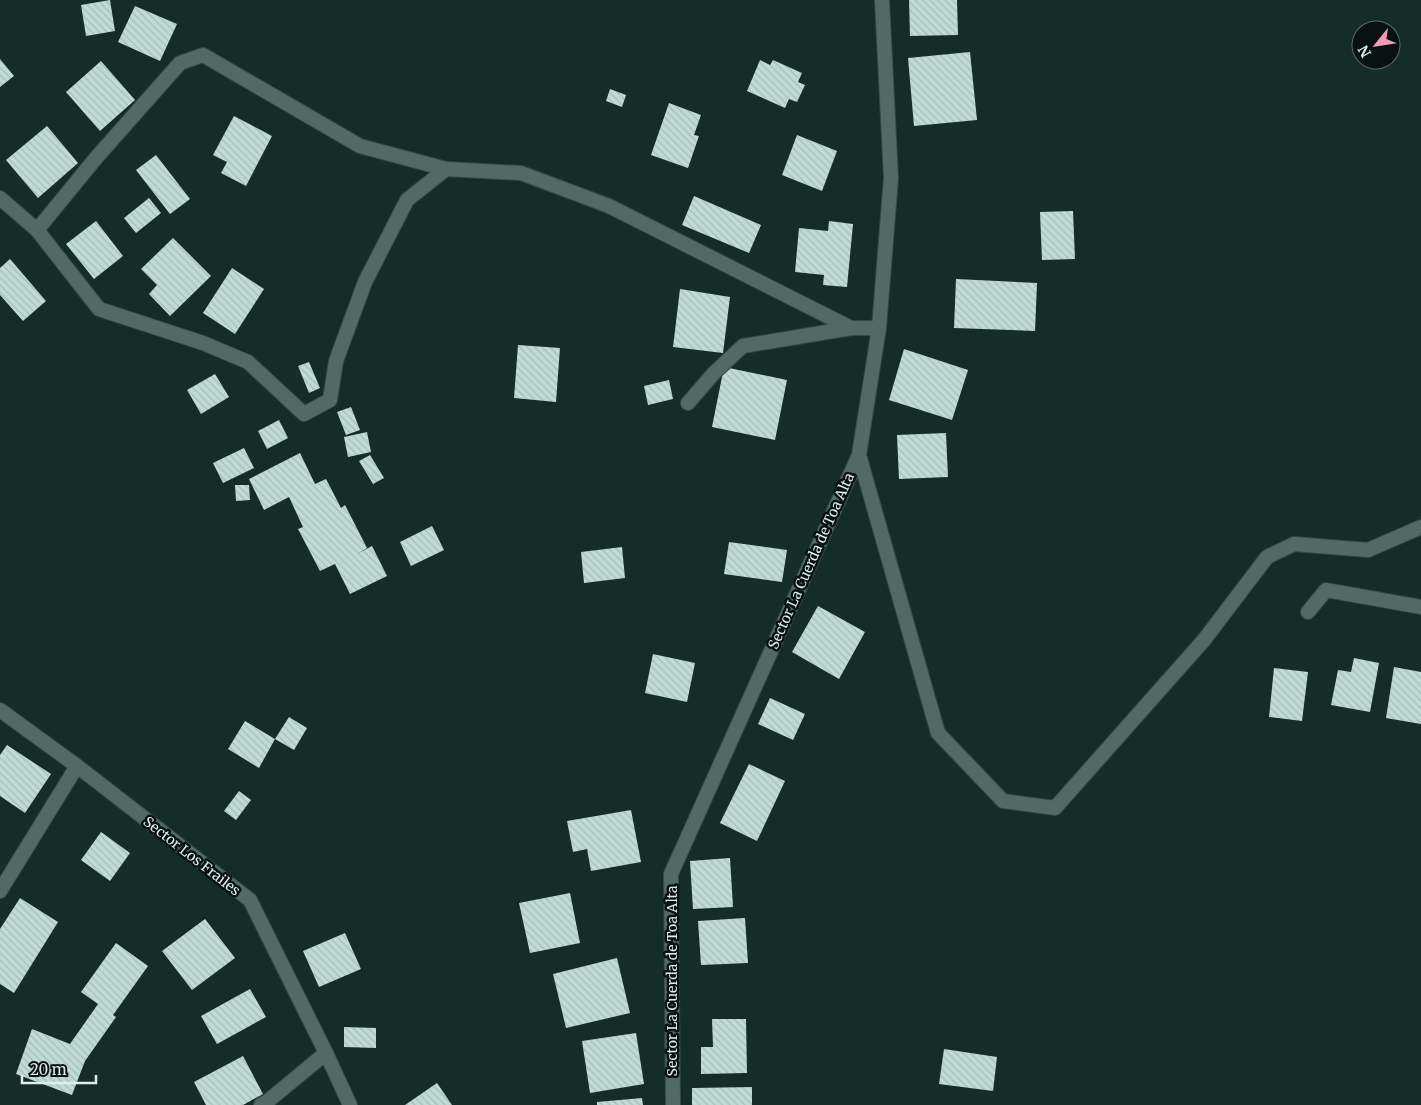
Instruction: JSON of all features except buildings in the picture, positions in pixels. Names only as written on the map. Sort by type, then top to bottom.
[{"type":"street","name":"Sector La Cuerda de Toa Alta","points":[[672,1105],[671,874],[859,455],[879,328],[892,178],[882,0]]},
{"type":"street","points":[[37,230],[96,158],[180,62],[203,55],[360,146],[446,169],[521,173],[609,206],[851,328]]},
{"type":"street","points":[[0,198],[37,230],[99,309],[203,343],[248,362],[304,414],[330,400],[336,361],[365,282],[407,200],[446,169]]},
{"type":"street","points":[[688,403],[714,373],[743,346],[851,328],[879,328]]},
{"type":"street","points":[[859,455],[938,733],[1003,801],[1055,808],[1204,640],[1267,557],[1294,544],[1368,550],[1421,527]]},
{"type":"street","points":[[1308,612],[1326,590],[1421,607]]},
{"type":"street","name":"Sector Los Frailes","points":[[0,710],[77,766],[250,900],[350,1105]]},
{"type":"street","points":[[0,891],[77,766]]},
{"type":"street","points":[[261,1105],[326,1054]]}]
